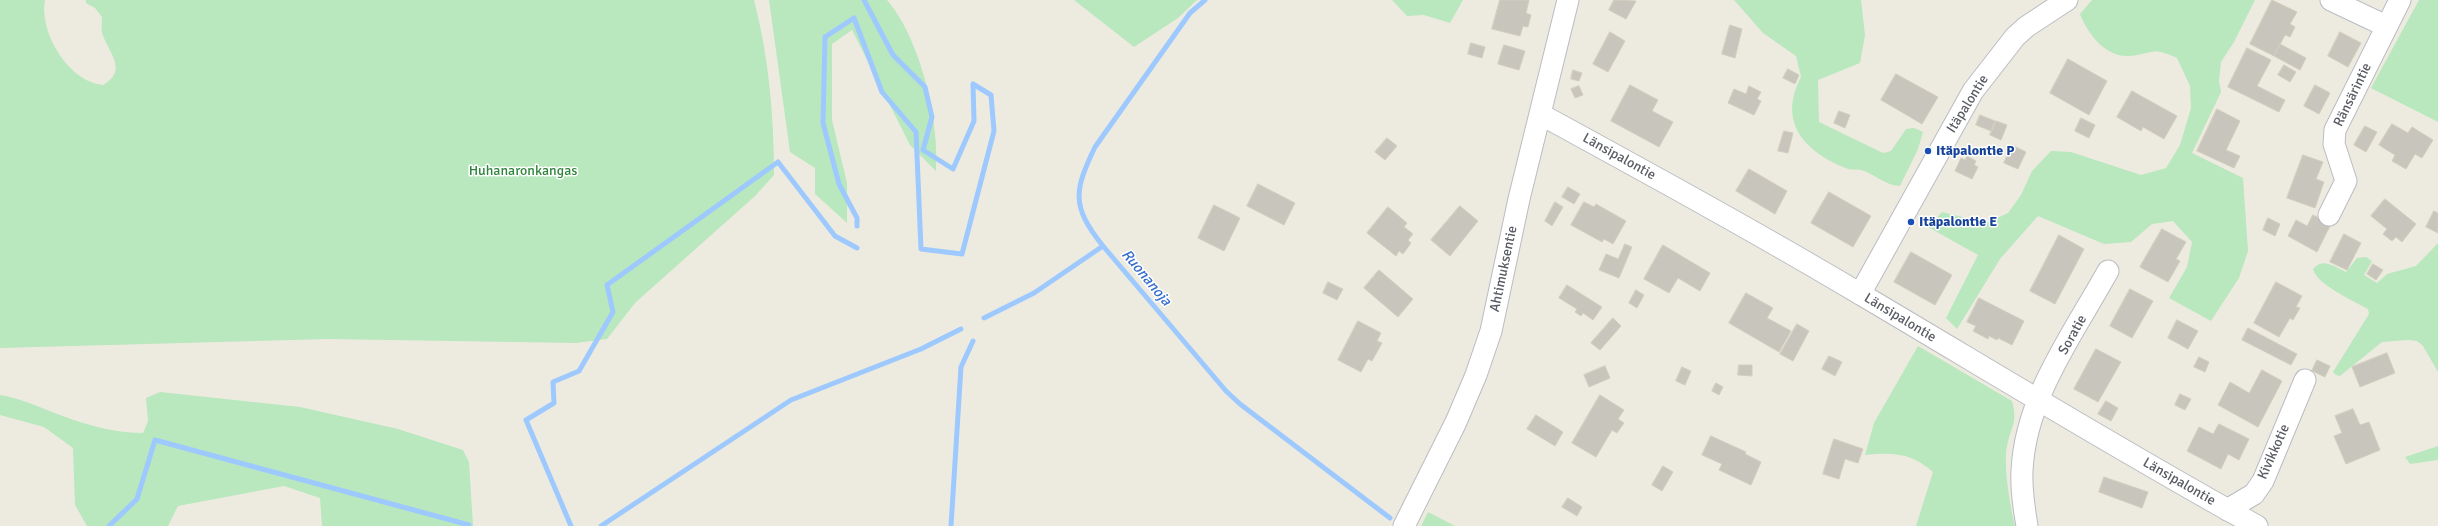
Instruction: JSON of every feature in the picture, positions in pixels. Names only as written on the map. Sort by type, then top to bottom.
[{"type":"street","name":"Ahtimuksentie","points":[[1404,526],[1456,422],[1476,375],[1491,331],[1518,199],[1568,0]]},
{"type":"street","name":"Itäpalontie","points":[[1860,294],[1973,91],[2015,37],[2026,27],[2068,0]]},
{"type":"street","points":[[2331,0],[2386,26]]},
{"type":"street","name":"Ränsärintie","points":[[2329,215],[2346,181],[2334,144],[2335,130],[2400,0]]},
{"type":"street","name":"Länsipalontie","points":[[1540,114],[1650,174],[1860,294],[2037,399],[2257,526]]},
{"type":"street","name":"Soratie","points":[[2027,526],[2022,494],[2022,472],[2028,427],[2037,399],[2108,271]]},
{"type":"street","name":"Kivikkotie","points":[[2227,510],[2243,502],[2254,494],[2305,380]]},
{"type":"green space","name":"Huhanaronkangas","points":[[0,0],[45,0],[44,13],[47,27],[59,54],[79,75],[90,82],[103,85],[111,79],[115,73],[116,67],[112,54],[102,33],[102,17],[95,8],[86,3],[86,0],[754,0],[770,87],[774,175],[755,196],[635,303],[607,339],[576,343],[328,339],[0,348]]},
{"type":"green space","points":[[769,0],[887,0],[899,16],[909,36],[925,81],[935,129],[936,171],[910,145],[852,30],[832,44],[832,120],[847,183],[847,223],[815,194],[815,168],[790,152]]},
{"type":"green space","points":[[1074,0],[1197,0],[1178,18],[1134,47]]},
{"type":"green space","points":[[1392,0],[1463,0],[1450,23],[1424,15],[1407,16]]},
{"type":"green space","points":[[1734,0],[1861,0],[1865,35],[1860,63],[1818,80],[1819,122],[1883,153],[1891,151],[1906,129],[1914,128],[1923,132],[1918,149],[1900,186],[1884,182],[1861,170],[1848,169],[1819,154],[1808,145],[1799,134],[1794,122],[1792,108],[1794,93],[1801,77],[1796,56],[1763,33]]},
{"type":"green space","points":[[2092,0],[2255,0],[2234,42],[2221,62],[2219,81],[2221,92],[2192,153],[2243,178],[2248,251],[2239,278],[2211,321],[2169,298],[2187,267],[2192,242],[2173,221],[2152,224],[2131,242],[2104,244],[2038,216],[2000,259],[1957,329],[1946,318],[1978,255],[1928,227],[1942,212],[1987,223],[2008,213],[2021,195],[2032,171],[2051,151],[2071,152],[2141,175],[2166,168],[2180,145],[2191,108],[2190,86],[2177,58],[2162,52],[2121,56],[2105,49],[2087,29],[2080,14]]},
{"type":"green space","points":[[2419,0],[2438,0],[2438,122],[2371,88]]},
{"type":"green space","points":[[2438,243],[2438,372],[2423,346],[2417,341],[2408,340],[2382,342],[2340,376],[2336,375],[2333,372],[2369,314],[2368,309],[2328,287],[2316,275],[2313,269],[2317,265],[2325,263],[2346,272],[2357,258],[2366,257],[2372,261],[2364,275],[2377,283],[2387,274],[2416,266]]},
{"type":"green space","points":[[1918,346],[2012,401],[2014,420],[2007,446],[2006,474],[2015,526],[1916,526],[1933,472],[1917,461],[1901,455],[1865,455],[1874,423]]},
{"type":"green space","points":[[160,392],[300,407],[398,429],[463,450],[469,462],[473,526],[322,526],[320,498],[284,486],[178,506],[168,526],[87,526],[75,505],[73,448],[44,427],[0,415],[0,395],[27,402],[89,425],[116,431],[143,433],[148,421],[146,398]]},
{"type":"green space","points":[[2438,446],[2438,460],[2410,464],[2405,457]]},
{"type":"green space","points":[[1428,512],[1455,526],[1421,526]]},
{"type":"building","points":[[1500,0],[1529,0],[1526,13],[1531,15],[1528,27],[1523,26],[1520,36],[1492,29]]},
{"type":"building","points":[[1614,0],[1636,1],[1626,19],[1609,10]]},
{"type":"building","points":[[2272,0],[2297,12],[2290,24],[2295,27],[2290,37],[2285,35],[2274,56],[2250,44]]},
{"type":"building","points":[[1730,25],[1742,29],[1735,58],[1722,54]]},
{"type":"building","points":[[1610,32],[1625,41],[1608,72],[1593,64]]},
{"type":"building","points":[[2340,32],[2361,43],[2348,67],[2328,56]]},
{"type":"building","points":[[1471,43],[1485,47],[1482,58],[1468,54]]},
{"type":"building","points":[[2280,44],[2306,58],[2300,70],[2274,56]]},
{"type":"building","points":[[1504,45],[1525,51],[1519,70],[1498,64]]},
{"type":"building","points":[[2247,48],[2271,60],[2257,86],[2285,100],[2279,112],[2228,87]]},
{"type":"building","points":[[2068,59],[2107,81],[2089,115],[2050,93]]},
{"type":"building","points":[[2284,65],[2296,72],[2290,82],[2278,75]]},
{"type":"building","points":[[1788,69],[1799,75],[1795,84],[1783,78]]},
{"type":"building","points":[[1573,70],[1582,73],[1579,81],[1571,79]]},
{"type":"building","points":[[1896,74],[1938,97],[1922,124],[1881,100]]},
{"type":"building","points":[[1630,85],[1658,100],[1652,111],[1673,122],[1659,147],[1611,121]]},
{"type":"building","points":[[2315,85],[2330,93],[2319,114],[2304,106]]},
{"type":"building","points":[[1579,86],[1583,95],[1575,98],[1571,89]]},
{"type":"building","points":[[1749,86],[1761,92],[1757,99],[1761,101],[1754,115],[1728,103],[1734,89],[1746,94]]},
{"type":"building","points":[[2132,91],[2177,116],[2164,139],[2143,127],[2141,131],[2117,117]]},
{"type":"building","points":[[2217,109],[2240,121],[2226,150],[2240,156],[2234,168],[2197,151]]},
{"type":"building","points":[[1839,111],[1850,115],[1845,128],[1834,123]]},
{"type":"building","points":[[1980,115],[1995,121],[1991,131],[1976,125]]},
{"type":"building","points":[[2081,118],[2095,125],[2089,138],[2075,131]]},
{"type":"building","points":[[1996,121],[2007,125],[2001,140],[1990,135]]},
{"type":"building","points":[[2392,124],[2408,133],[2412,127],[2433,140],[2422,158],[2415,154],[2406,169],[2392,161],[2395,155],[2379,145]]},
{"type":"building","points":[[2365,126],[2377,132],[2366,152],[2354,145]]},
{"type":"building","points":[[1784,131],[1793,133],[1788,153],[1778,151]]},
{"type":"building","points":[[1387,138],[1397,146],[1385,160],[1375,152]]},
{"type":"building","points":[[2012,145],[2026,152],[2018,169],[2004,163]]},
{"type":"building","points":[[2303,155],[2323,162],[2316,179],[2324,182],[2315,208],[2287,198]]},
{"type":"building","points":[[1967,156],[1976,161],[1974,165],[1978,167],[1972,179],[1955,171],[1961,158],[1965,160]]},
{"type":"building","points":[[1749,169],[1787,191],[1775,214],[1736,191]]},
{"type":"building","points":[[1258,184],[1295,203],[1284,225],[1247,206]]},
{"type":"building","points":[[1568,187],[1580,194],[1574,204],[1562,197]]},
{"type":"building","points":[[1829,192],[1871,216],[1853,247],[1811,223]]},
{"type":"building","points":[[2385,199],[2416,224],[2402,242],[2396,237],[2392,241],[2383,234],[2387,229],[2371,216]]},
{"type":"building","points":[[1555,202],[1563,207],[1552,226],[1545,221]]},
{"type":"building","points":[[1584,202],[1594,207],[1596,204],[1626,221],[1613,244],[1604,239],[1602,242],[1571,225]]},
{"type":"building","points":[[1214,205],[1240,218],[1224,251],[1198,238]]},
{"type":"building","points":[[1460,206],[1478,221],[1450,256],[1431,240]]},
{"type":"building","points":[[1388,207],[1407,223],[1404,227],[1413,234],[1408,240],[1411,243],[1403,254],[1399,251],[1396,256],[1367,233]]},
{"type":"building","points":[[2434,211],[2438,213],[2438,233],[2426,227]]},
{"type":"building","points":[[2313,215],[2331,224],[2317,252],[2288,236],[2296,220],[2307,226]]},
{"type":"building","points":[[2268,218],[2280,224],[2275,236],[2263,230]]},
{"type":"building","points":[[2162,229],[2186,242],[2176,259],[2180,261],[2168,282],[2140,267]]},
{"type":"building","points":[[2344,234],[2361,243],[2347,270],[2330,262]]},
{"type":"building","points":[[2059,235],[2084,249],[2055,304],[2030,291]]},
{"type":"building","points":[[1625,244],[1632,247],[1619,278],[1599,270],[1606,254],[1618,259]]},
{"type":"building","points":[[1663,245],[1710,273],[1700,291],[1678,278],[1669,293],[1644,279]]},
{"type":"building","points":[[1911,252],[1952,275],[1935,305],[1894,282]]},
{"type":"building","points":[[2373,264],[2383,270],[2376,280],[2367,274]]},
{"type":"building","points":[[1379,270],[1413,299],[1398,317],[1364,288]]},
{"type":"building","points":[[1328,282],[1343,289],[1337,300],[1323,293]]},
{"type":"building","points":[[2276,282],[2302,296],[2296,307],[2300,308],[2293,320],[2290,318],[2279,337],[2254,323]]},
{"type":"building","points":[[1567,285],[1602,307],[1593,320],[1583,313],[1581,316],[1575,312],[1577,309],[1559,298]]},
{"type":"building","points":[[2130,289],[2153,301],[2132,338],[2110,326]]},
{"type":"building","points":[[1636,290],[1644,295],[1637,308],[1629,303]]},
{"type":"building","points":[[1746,293],[1773,308],[1767,318],[1791,331],[1779,352],[1729,323]]},
{"type":"building","points":[[1979,298],[2024,321],[2012,345],[1998,338],[1997,340],[1989,336],[1988,339],[1973,331],[1976,326],[1967,322]]},
{"type":"building","points":[[1613,318],[1621,326],[1600,350],[1591,343]]},
{"type":"building","points":[[2177,320],[2198,331],[2188,349],[2168,338]]},
{"type":"building","points":[[1358,321],[1381,333],[1377,341],[1382,343],[1372,361],[1368,359],[1361,372],[1338,360]]},
{"type":"building","points":[[1797,324],[1809,331],[1793,361],[1780,354]]},
{"type":"building","points":[[2248,328],[2297,354],[2291,365],[2242,340]]},
{"type":"building","points":[[2096,349],[2121,362],[2098,402],[2074,389]]},
{"type":"building","points":[[2387,353],[2395,373],[2360,387],[2352,367]]},
{"type":"building","points":[[1829,356],[1842,362],[1835,376],[1822,369]]},
{"type":"building","points":[[2199,357],[2209,362],[2205,372],[2194,367]]},
{"type":"building","points":[[2317,360],[2330,366],[2325,377],[2312,371]]},
{"type":"building","points":[[1739,365],[1752,365],[1752,376],[1738,375]]},
{"type":"building","points":[[1605,366],[1610,378],[1589,387],[1584,375]]},
{"type":"building","points":[[1682,367],[1691,371],[1685,385],[1676,381]]},
{"type":"building","points":[[2262,370],[2282,381],[2258,427],[2218,405],[2230,382],[2249,393]]},
{"type":"building","points":[[1716,383],[1723,387],[1719,395],[1712,391]]},
{"type":"building","points":[[2180,394],[2191,399],[2185,410],[2175,405]]},
{"type":"building","points":[[1600,395],[1624,410],[1618,419],[1624,423],[1617,433],[1612,430],[1596,457],[1572,443]]},
{"type":"building","points":[[2106,401],[2118,408],[2111,421],[2098,414]]},
{"type":"building","points":[[2353,409],[2360,425],[2369,422],[2380,450],[2346,464],[2334,436],[2342,433],[2335,416]]},
{"type":"building","points":[[1536,415],[1563,432],[1555,446],[1527,429]]},
{"type":"building","points":[[2219,424],[2249,439],[2239,460],[2228,454],[2221,469],[2187,451],[2199,427],[2213,434]]},
{"type":"building","points":[[1711,436],[1746,452],[1745,454],[1761,462],[1751,485],[1719,470],[1722,464],[1702,455]]},
{"type":"building","points":[[1834,439],[1863,449],[1858,463],[1845,459],[1839,479],[1823,474]]},
{"type":"building","points":[[1663,466],[1673,472],[1662,491],[1652,485]]},
{"type":"building","points":[[2104,477],[2148,492],[2142,508],[2099,492]]},
{"type":"building","points":[[1568,498],[1582,507],[1577,516],[1562,507]]},
{"type":"waterway","points":[[857,226],[857,218],[839,184],[823,123],[825,37],[854,18],[882,92],[916,132],[921,249],[962,254],[994,131],[991,95],[973,84],[974,121],[953,169],[923,150],[932,117],[925,87],[893,55],[864,0]]},
{"type":"waterway","name":"Ruonanoja","points":[[1205,0],[1190,13],[1095,147],[1083,175],[1080,187],[1079,198],[1081,209],[1085,220],[1103,246],[1226,391],[1240,404],[1390,518]]},
{"type":"waterway","points":[[571,526],[526,420],[554,403],[553,382],[579,371],[613,312],[607,285],[778,162],[835,236],[857,248]]},
{"type":"waterway","points":[[984,318],[1034,293],[1103,246]]},
{"type":"waterway","points":[[601,526],[791,400],[921,349],[961,329]]},
{"type":"waterway","points":[[951,526],[961,367],[973,341]]},
{"type":"waterway","points":[[109,526],[137,499],[155,440],[469,525]]},
{"type":"place","name":"Itäpalontie P","points":[[1928,151]]},
{"type":"place","name":"Itäpalontie E","points":[[1911,222]]}]
